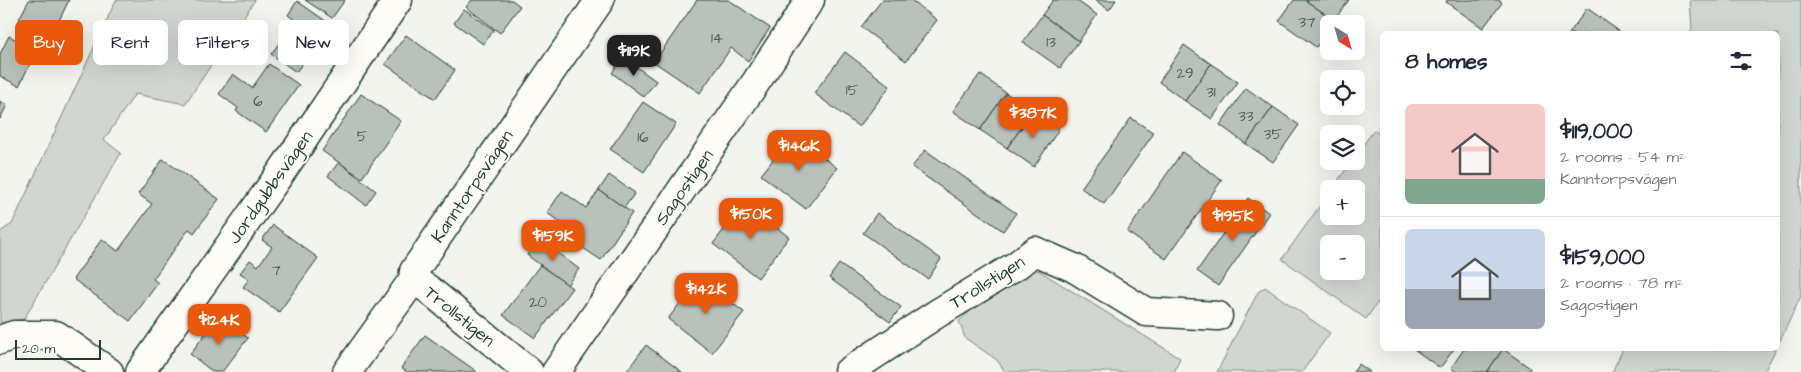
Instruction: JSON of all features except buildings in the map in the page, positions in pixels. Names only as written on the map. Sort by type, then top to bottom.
[{"type":"street","name":"Jordgubbsvägen","points":[[140,372],[282,170],[398,0]]},
{"type":"street","name":"Kanntorpsvägen","points":[[347,372],[412,280],[414,271],[600,0]]},
{"type":"street","name":"Sagostigen","points":[[556,372],[756,82],[810,0]]},
{"type":"street","name":"Trollstigen","points":[[848,372],[938,313],[1017,265],[1035,251],[1074,268],[1146,312],[1218,316]]},
{"type":"street","name":"Trollstigen","points":[[412,280],[428,289],[530,372]]},
{"type":"street","points":[[0,340],[14,335],[56,335],[109,372]]},
{"type":"shaded area","points":[[116,0],[255,0],[242,20],[178,20],[178,65],[211,65],[185,104],[135,94],[104,140],[121,153],[24,319],[0,323],[0,232],[12,224],[93,50],[93,65],[168,65],[168,20],[107,20]]},
{"type":"shaded area","points":[[1690,0],[1801,0],[1801,296],[1780,341],[1780,31],[1691,31]]},
{"type":"shaded area","points":[[1374,130],[1380,134],[1380,299],[1366,319],[1282,259],[1320,206],[1320,225],[1365,225],[1365,180],[1338,180],[1346,170],[1365,170],[1365,142]]},
{"type":"shaded area","points":[[1038,270],[1180,358],[1174,372],[1005,372],[997,360],[965,338],[959,321],[994,290]]},
{"type":"shaded area","points":[[1265,287],[1330,333],[1302,372],[1217,372],[1258,292]]},
{"type":"shaded area","points":[[1622,351],[1775,351],[1764,372],[1612,372]]}]
